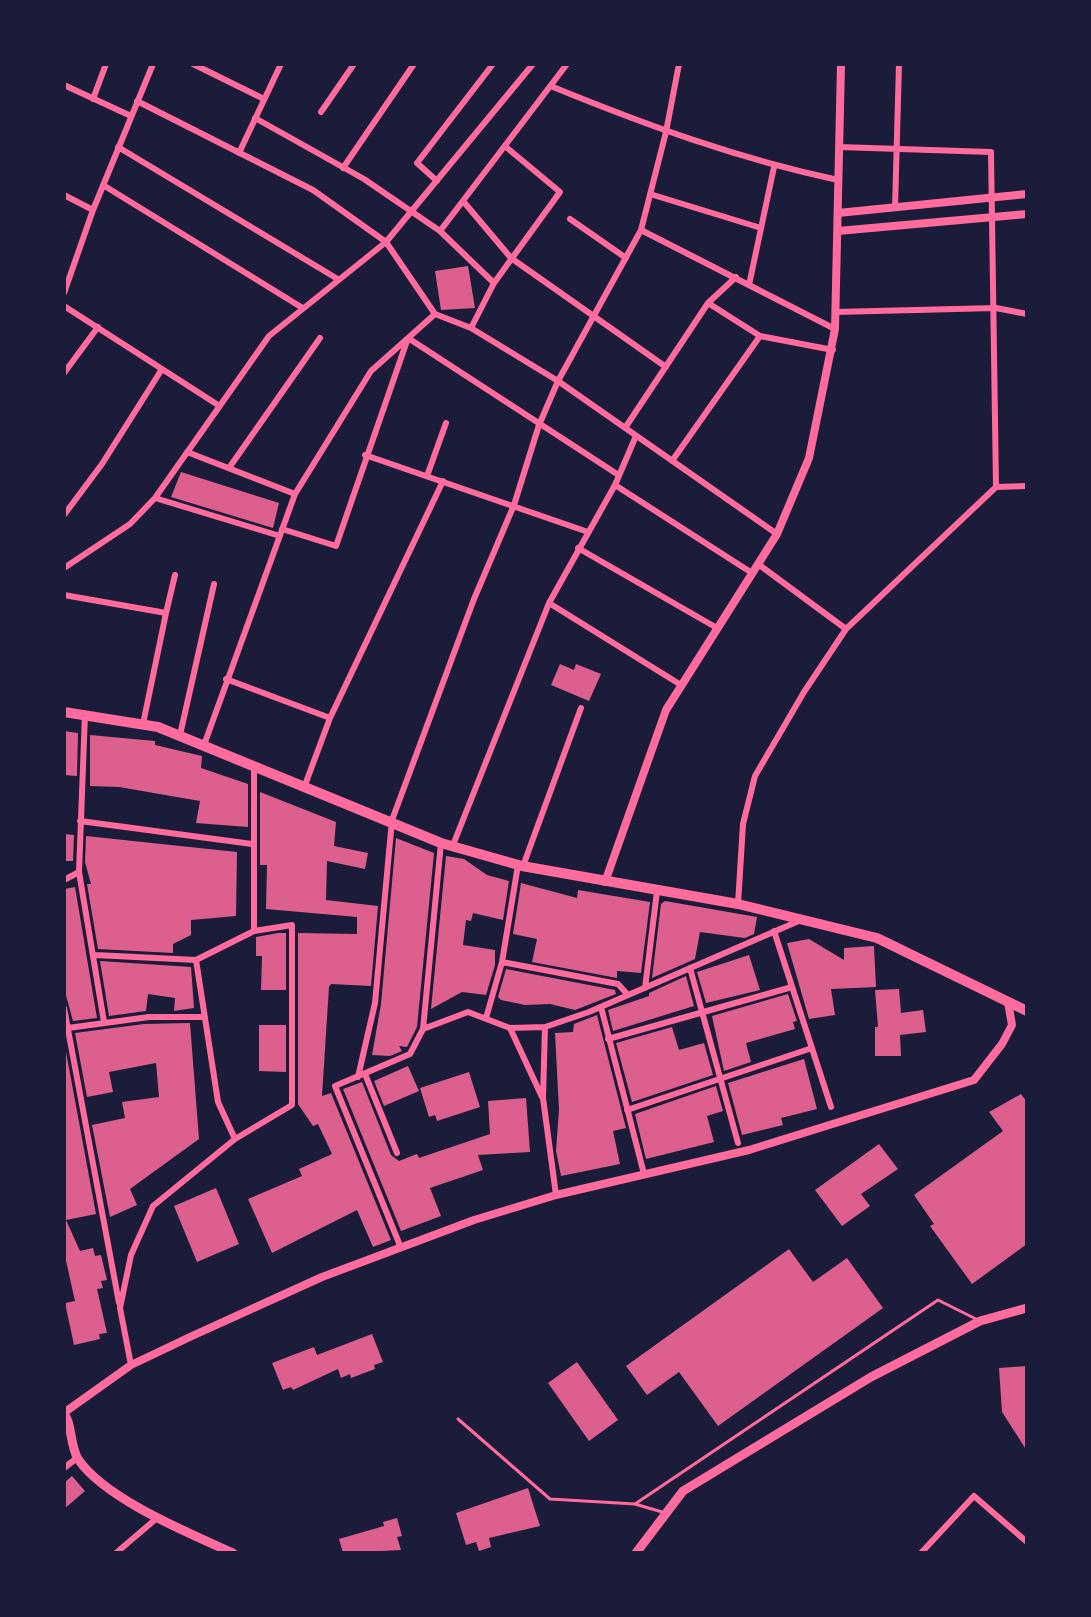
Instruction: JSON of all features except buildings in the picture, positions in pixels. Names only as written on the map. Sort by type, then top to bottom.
[{"type":"main road","points":[[64,712],[143,724],[180,735],[447,844],[520,866],[738,904],[877,938],[1027,1011]]},
{"type":"main road","points":[[636,1553],[683,1491],[871,1377],[980,1321],[1027,1308]]},
{"type":"main road","points":[[64,1410],[77,1458]]},
{"type":"main road","points":[[64,1446],[103,1484],[157,1518],[233,1553]]},
{"type":"street","points":[[93,99],[106,64]]},
{"type":"street","points":[[64,293],[93,210],[153,64]]},
{"type":"street","points":[[193,64],[264,99]]},
{"type":"street","points":[[239,153],[281,64]]},
{"type":"street","points":[[321,112],[354,64]]},
{"type":"street","points":[[343,168],[414,64]]},
{"type":"street","points":[[437,181],[417,163],[493,64]]},
{"type":"street","points":[[64,568],[130,524],[155,498],[269,336],[336,278],[386,242],[533,64]]},
{"type":"street","points":[[440,231],[553,87],[567,64]]},
{"type":"street","points":[[397,1153],[361,1075],[375,1003],[392,820],[474,599],[514,505],[539,425],[558,381],[641,230],[666,132],[679,64]]},
{"type":"street","points":[[605,882],[666,710],[777,534],[809,458],[835,329],[841,64]]},
{"type":"street","points":[[895,208],[894,149],[899,64]]},
{"type":"street","points":[[64,85],[131,116]]},
{"type":"street","points":[[553,87],[666,132],[774,167],[838,180]]},
{"type":"street","points":[[137,101],[313,190],[386,242],[435,314],[471,328],[558,381],[777,534]]},
{"type":"street","points":[[255,118],[343,168],[440,231],[494,283]]},
{"type":"street","points":[[118,147],[336,278]]},
{"type":"street","points":[[471,328],[494,283],[560,192],[506,147]]},
{"type":"street","points":[[839,147],[991,152],[996,308],[996,487]]},
{"type":"street","points":[[749,285],[774,167]]},
{"type":"street","points":[[103,185],[301,307]]},
{"type":"street","points":[[650,194],[761,228]]},
{"type":"street","points":[[838,213],[1027,194]]},
{"type":"street","points":[[64,195],[93,210]]},
{"type":"street","points":[[463,201],[511,258],[592,318],[666,367]]},
{"type":"street","points":[[838,231],[1027,214]]},
{"type":"street","points":[[570,219],[626,258]]},
{"type":"street","points":[[641,230],[835,329]]},
{"type":"street","points":[[625,428],[708,303],[736,277]]},
{"type":"street","points":[[708,303],[760,336],[833,350]]},
{"type":"street","points":[[64,306],[218,405]]},
{"type":"street","points":[[835,312],[996,308],[1027,314]]},
{"type":"street","points":[[204,745],[295,494],[371,371],[435,314]]},
{"type":"street","points":[[64,373],[98,327]]},
{"type":"street","points":[[672,461],[760,336]]},
{"type":"street","points":[[229,468],[320,338]]},
{"type":"street","points":[[408,338],[617,474]]},
{"type":"street","points":[[155,498],[336,546],[408,338]]},
{"type":"street","points":[[64,515],[102,464],[162,369]]},
{"type":"street","points":[[427,476],[446,423]]},
{"type":"street","points":[[401,1248],[335,1086],[410,1054],[423,1029],[447,844],[549,603],[615,485],[617,474],[636,436]]},
{"type":"street","points":[[187,452],[295,494]]},
{"type":"street","points":[[365,455],[588,532]]},
{"type":"street","points":[[305,785],[330,718],[443,481]]},
{"type":"street","points":[[615,485],[752,573]]},
{"type":"street","points":[[738,904],[743,824],[755,776],[846,629],[996,487],[1027,486]]},
{"type":"street","points":[[578,548],[717,628]]},
{"type":"street","points":[[758,564],[846,629]]},
{"type":"street","points":[[143,724],[175,575]]},
{"type":"street","points":[[180,735],[214,584]]},
{"type":"street","points":[[64,595],[166,613]]},
{"type":"street","points":[[549,603],[681,685]]},
{"type":"street","points":[[226,679],[330,718]]},
{"type":"street","points":[[486,1018],[502,962],[520,866],[581,708]]},
{"type":"street","points":[[85,714],[79,872],[104,1022]]},
{"type":"street","points":[[254,766],[254,931]]},
{"type":"street","points":[[80,821],[252,844]]},
{"type":"street","points":[[64,880],[79,872]]},
{"type":"street","points":[[645,988],[657,891]]},
{"type":"street","points":[[423,1029],[468,1012],[510,1028],[545,1027],[601,1007],[804,918]]},
{"type":"street","points":[[95,955],[196,960],[254,931],[292,925],[292,1105],[235,1139],[153,1206],[131,1255],[120,1308]]},
{"type":"street","points":[[774,931],[831,1107]]},
{"type":"street","points":[[196,960],[218,1102],[235,1139]]},
{"type":"street","points":[[502,962],[618,984],[628,995]]},
{"type":"street","points":[[690,968],[738,1143]]},
{"type":"street","points":[[608,1039],[792,987]]},
{"type":"street","points":[[64,1410],[131,1365],[322,1277],[401,1248],[556,1195],[749,1150],[974,1080],[1002,1044],[1012,1025],[1008,1002]]},
{"type":"street","points":[[601,1007],[644,1174]]},
{"type":"street","points":[[64,1008],[131,1365]]},
{"type":"street","points":[[68,1028],[104,1022],[204,1017]]},
{"type":"street","points":[[545,1027],[543,1098],[556,1195]]},
{"type":"street","points":[[510,1028],[543,1098]]},
{"type":"street","points":[[627,1110],[812,1048]]},
{"type":"street","points":[[64,1468],[77,1458]]},
{"type":"street","points":[[921,1553],[974,1496],[1027,1542]]},
{"type":"street","points":[[116,1553],[157,1518]]},
{"type":"lane","points":[[635,1504],[938,1300],[980,1321]]},
{"type":"lane","points":[[458,1419],[550,1499],[635,1504],[666,1513]]}]
